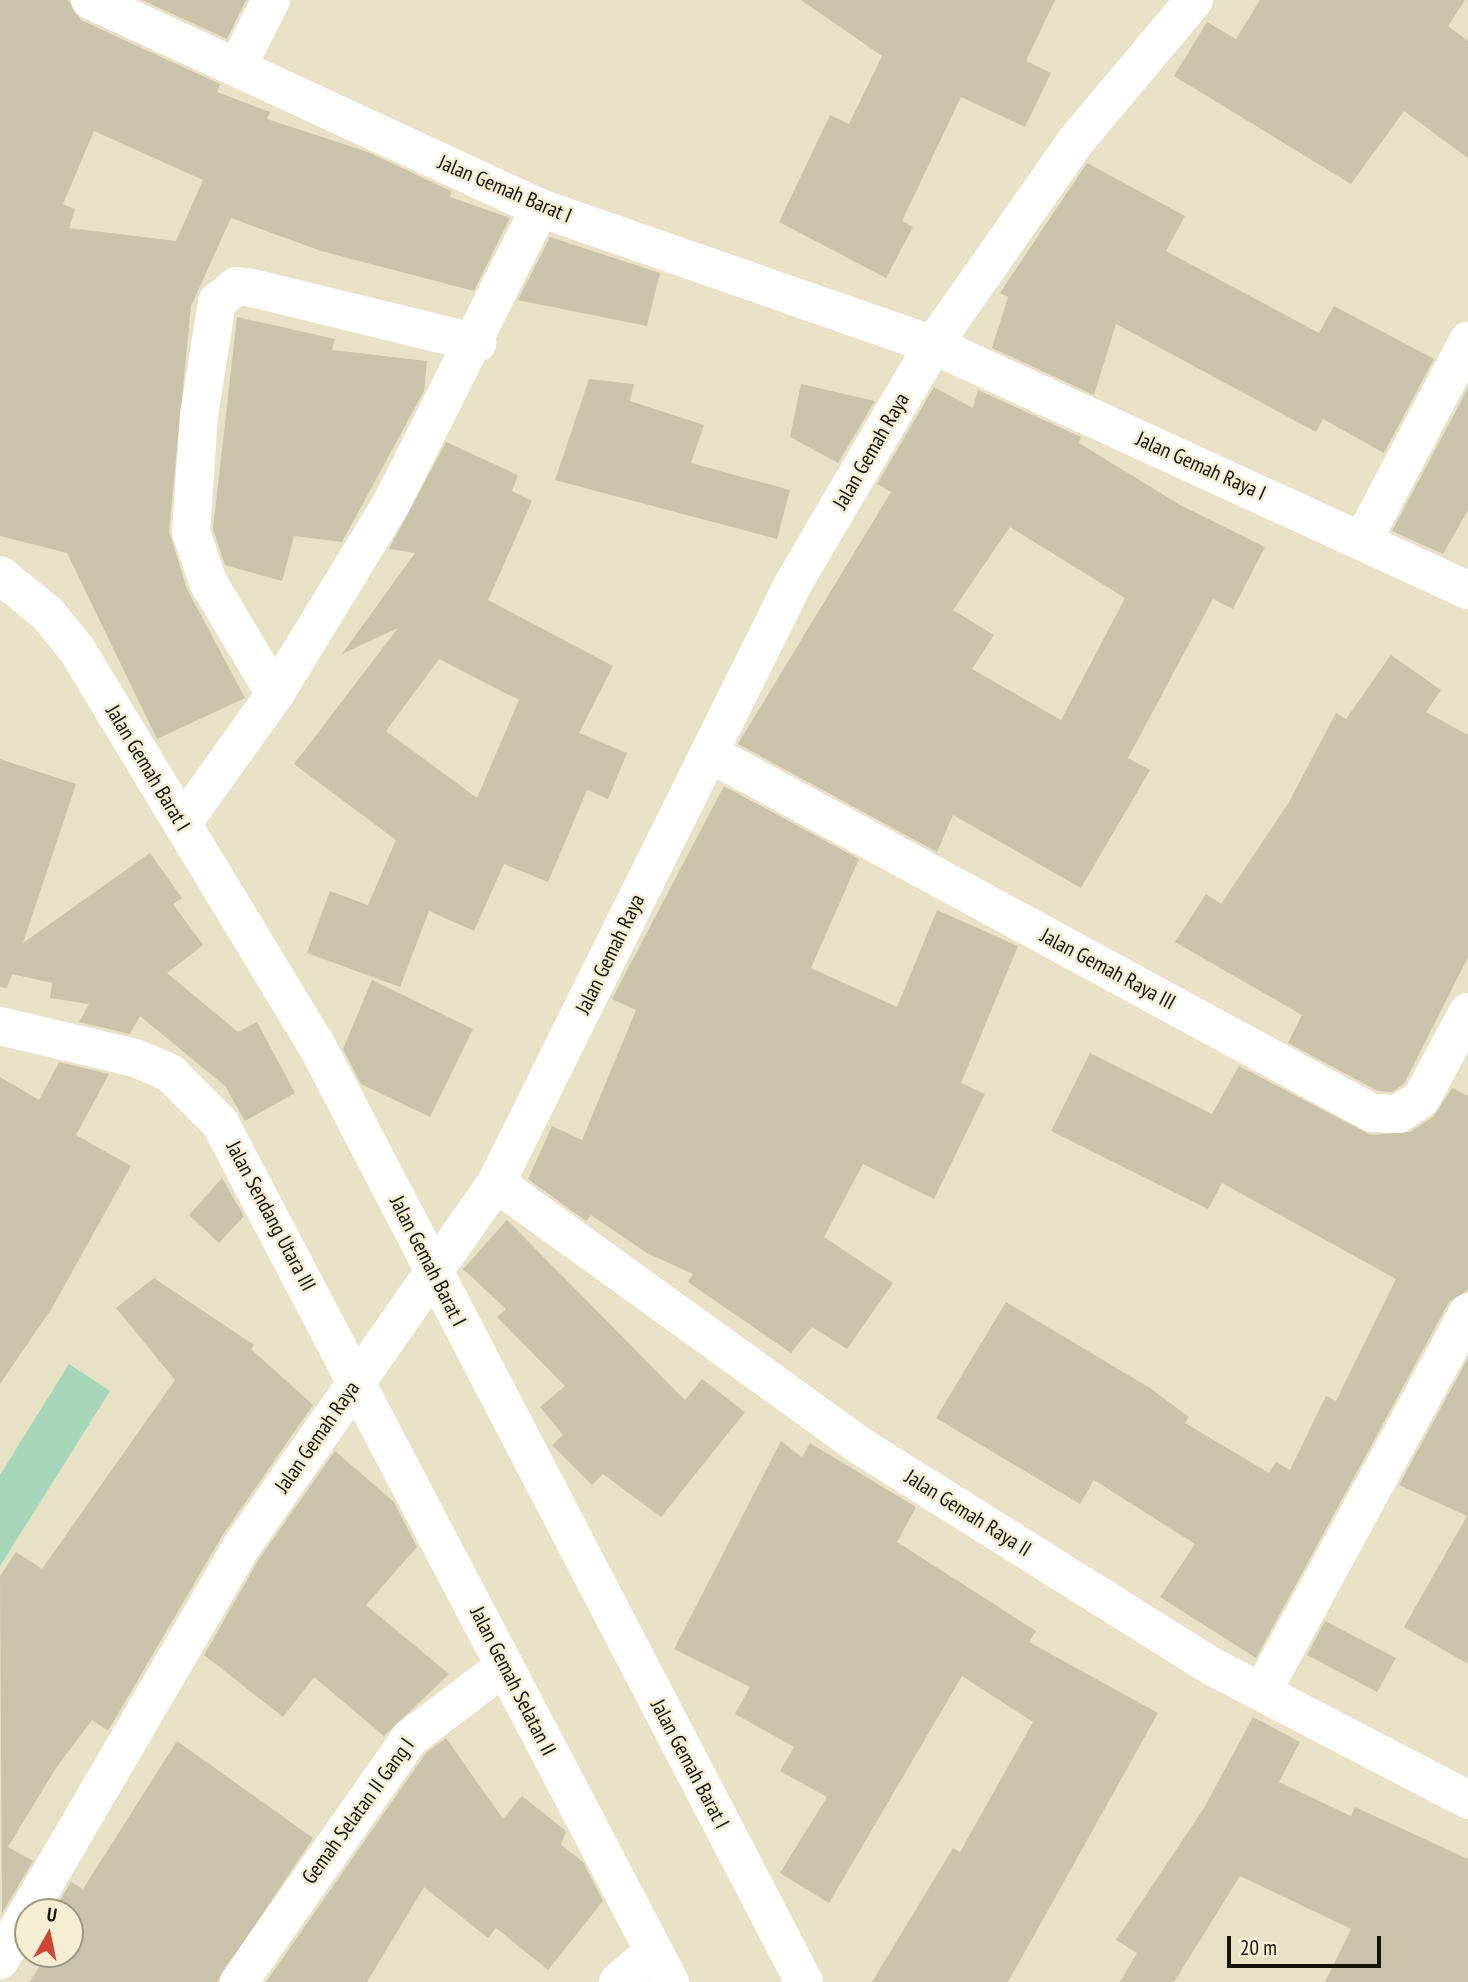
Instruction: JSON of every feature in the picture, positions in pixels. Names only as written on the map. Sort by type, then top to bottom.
[{"type":"street","name":"Jalan Gemah Barat I","points":[[90,0],[540,208],[933,345]]},
{"type":"street","points":[[237,67],[271,0]]},
{"type":"street","name":"Jalan Gemah Raya","points":[[36,1898],[241,1547],[496,1183],[793,584],[933,345],[1075,142],[1194,0]]},
{"type":"street","points":[[182,824],[275,694],[391,503],[477,343],[540,208]]},
{"type":"street","points":[[275,694],[208,582],[191,532],[199,415],[217,302],[236,286],[252,288],[477,343]]},
{"type":"street","points":[[1364,538],[1468,341]]},
{"type":"street","name":"Jalan Gemah Raya I","points":[[933,345],[1364,538],[1468,590]]},
{"type":"street","name":"Jalan Gemah Barat I","points":[[0,575],[48,614],[77,650],[316,1044],[804,1982]]},
{"type":"street","name":"Jalan Gemah Raya III","points":[[709,753],[1372,1113],[1398,1114],[1421,1099],[1468,1013]]},
{"type":"street","name":"Jalan Sendang Utara III","points":[[0,1026],[135,1058],[197,1095],[240,1152],[356,1380]]},
{"type":"street","name":"Jalan Gemah Raya II","points":[[496,1183],[775,1390],[1262,1692],[1468,1800]]},
{"type":"street","points":[[1262,1692],[1468,1312]]},
{"type":"street","name":"Jalan Gemah Selatan II","points":[[356,1380],[661,1967]]},
{"type":"street","name":"Gemah Selatan II Gang I","points":[[239,1982],[410,1738],[505,1666]]},
{"type":"street","name":"Jalan Gemah Raya","points":[[0,1960],[14,1936]]},
{"type":"street","points":[[618,1982],[661,1967]]},
{"type":"green space","points":[[69,1364],[110,1391],[0,1566],[0,1475]]},
{"type":"building","points":[[0,0],[68,0],[81,20],[220,84],[217,92],[270,112],[267,119],[368,152],[451,191],[450,197],[510,218],[474,291],[321,251],[231,218],[191,306],[169,531],[187,589],[245,698],[157,739],[67,553],[0,536]],"holes":[[[94,131],[203,180],[176,241],[69,228],[75,209],[63,204]]]},
{"type":"building","points":[[142,0],[246,0],[227,39]]},
{"type":"building","points":[[801,0],[1055,0],[1026,61],[1051,73],[1025,127],[961,97],[902,221],[913,227],[886,278],[779,222],[830,115],[849,124],[882,56]]},
{"type":"building","points":[[1260,0],[1465,0],[1448,26],[1468,41],[1468,158],[1404,111],[1351,184],[1174,76],[1207,22],[1236,39]]},
{"type":"building","points":[[1087,163],[1185,216],[1166,251],[1319,333],[1334,306],[1434,359],[1384,453],[1323,419],[1316,432],[1116,324],[1094,395],[992,348],[1008,297],[1000,293]]},
{"type":"building","points":[[550,237],[660,273],[647,326],[518,300]]},
{"type":"building","points":[[237,317],[335,339],[332,350],[427,361],[424,391],[342,542],[294,536],[282,581],[225,565],[213,529]]},
{"type":"building","points":[[589,379],[634,384],[630,401],[704,425],[691,463],[790,490],[777,539],[555,480]]},
{"type":"building","points":[[801,384],[875,401],[838,463],[790,437]]},
{"type":"building","points":[[934,387],[973,408],[978,390],[1081,437],[1079,443],[1180,505],[1265,547],[1233,609],[1213,599],[1128,758],[1150,770],[1081,888],[953,815],[937,852],[738,744],[891,492],[877,484]],"holes":[[[1010,527],[1125,598],[1061,720],[972,669],[994,635],[953,610]]]},
{"type":"building","points":[[1468,388],[1468,510],[1443,554],[1392,531]]},
{"type":"building","points":[[446,442],[518,475],[512,491],[532,501],[488,600],[613,666],[579,733],[627,753],[608,799],[587,790],[548,882],[504,864],[474,931],[429,911],[400,987],[307,953],[330,891],[368,905],[396,840],[294,764],[398,628],[342,654],[415,553],[389,549]],"holes":[[[439,659],[519,700],[477,798],[386,731]]]},
{"type":"building","points":[[1391,655],[1441,690],[1426,712],[1468,735],[1468,957],[1404,1084],[1392,1092],[1378,1091],[1288,1043],[1302,1015],[1175,942],[1206,894],[1221,904],[1289,802],[1336,713],[1346,719]]},
{"type":"building","points":[[0,759],[76,784],[23,943],[150,853],[182,898],[173,904],[203,945],[167,973],[238,1032],[257,1022],[295,1093],[245,1121],[225,1086],[140,1016],[130,1034],[79,1022],[89,1004],[50,998],[52,983],[12,974],[7,988],[0,987]]},
{"type":"building","points":[[724,786],[859,859],[811,968],[897,1007],[937,910],[1018,946],[961,1083],[985,1094],[934,1199],[863,1164],[824,1237],[893,1283],[847,1349],[812,1327],[791,1353],[688,1282],[693,1274],[647,1253],[591,1215],[586,1221],[528,1179],[552,1126],[582,1140],[636,1010],[612,999]]},
{"type":"building","points":[[372,980],[473,1029],[430,1117],[361,1084],[343,1049]]},
{"type":"building","points":[[1090,1053],[1212,1114],[1239,1066],[1371,1135],[1410,1132],[1433,1117],[1452,1088],[1468,1096],[1468,1290],[1449,1302],[1256,1658],[1160,1597],[1195,1544],[1094,1480],[1080,1504],[936,1418],[1006,1302],[1150,1388],[1189,1417],[1185,1423],[1269,1473],[1276,1462],[1290,1470],[1326,1396],[1336,1401],[1396,1279],[1222,1183],[1208,1209],[1051,1131]]},
{"type":"building","points":[[59,1062],[109,1074],[76,1135],[131,1166],[52,1308],[0,1384],[0,1077],[39,1100]]},
{"type":"building","points":[[222,1178],[244,1216],[219,1243],[189,1215]]},
{"type":"building","points":[[507,1220],[685,1400],[702,1379],[745,1412],[661,1517],[603,1474],[592,1485],[552,1445],[563,1435],[540,1407],[565,1386],[497,1317],[506,1309],[463,1269]]},
{"type":"building","points":[[154,1278],[254,1345],[251,1349],[313,1405],[222,1536],[108,1731],[92,1720],[56,1768],[8,1847],[33,1861],[2,1913],[0,1576],[16,1552],[42,1569],[175,1380],[116,1308]]},
{"type":"building","points":[[1468,1358],[1468,1664],[1404,1627],[1467,1516],[1399,1485]]},
{"type":"building","points":[[781,1441],[802,1457],[810,1443],[916,1507],[897,1542],[1036,1631],[1029,1642],[1158,1713],[1008,1982],[872,1982],[953,1848],[960,1852],[1033,1722],[962,1676],[829,1903],[780,1873],[827,1797],[780,1771],[794,1747],[735,1714],[750,1687],[674,1649]]},
{"type":"building","points":[[335,1451],[394,1502],[417,1547],[366,1605],[449,1674],[384,1736],[314,1677],[283,1717],[204,1655],[259,1559]]},
{"type":"building","points":[[1325,1621],[1396,1658],[1377,1692],[1307,1655]]},
{"type":"building","points":[[1253,1717],[1300,1742],[1279,1782],[1351,1816],[1355,1807],[1468,1859],[1468,1982],[1325,1982],[1351,1929],[1240,1876],[1174,1982],[1120,1982],[1137,1953],[1116,1940],[1204,1808]]},
{"type":"building","points":[[446,1738],[503,1819],[522,1796],[566,1831],[561,1845],[583,1862],[603,1901],[548,1970],[496,1928],[488,1938],[424,1887],[367,1982],[266,1982],[426,1753]]},
{"type":"building","points":[[177,1741],[313,1838],[217,1982],[30,1982],[38,1968],[84,1968],[84,1898],[61,1898],[71,1882],[83,1889]]}]
